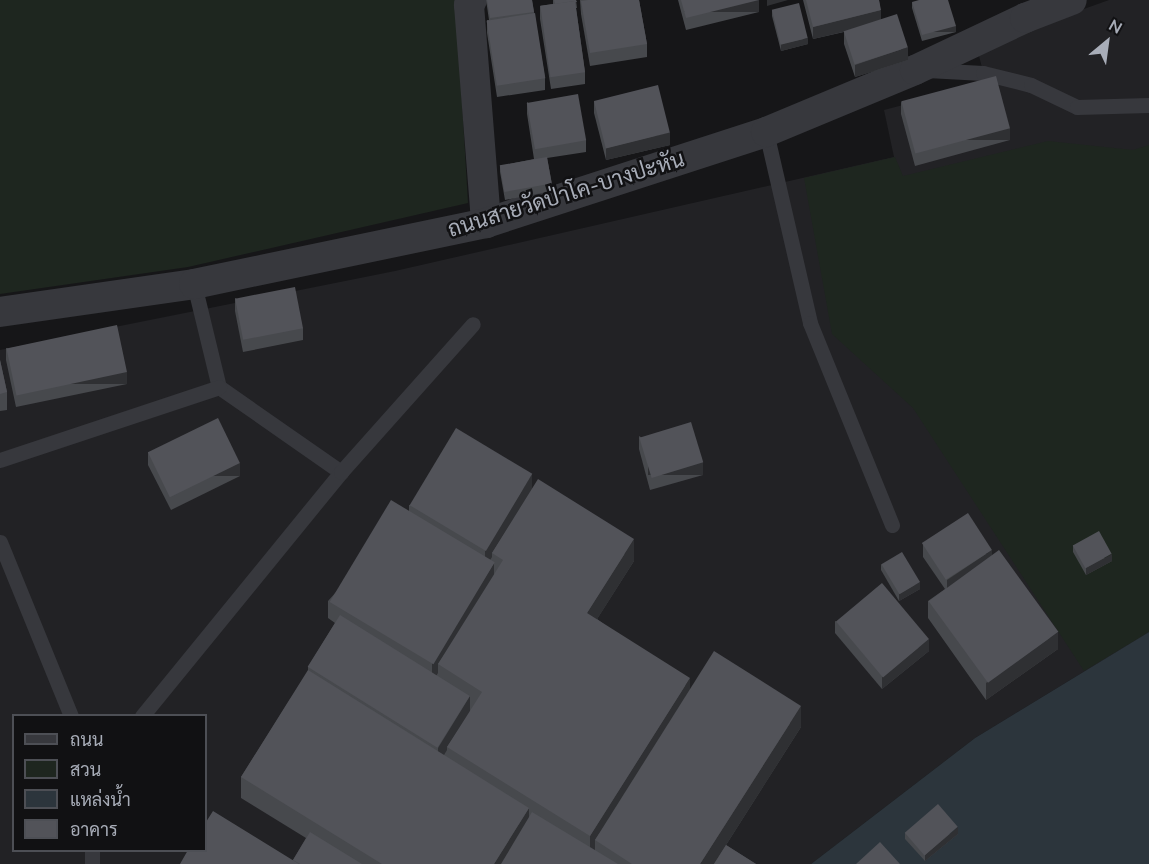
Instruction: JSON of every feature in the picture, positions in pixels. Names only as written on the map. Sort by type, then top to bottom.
[{"type":"street","points":[[472,0],[470,5],[486,223]]},
{"type":"street","name":"ถนนสายวัดป่าโค-บางปะหัน","points":[[0,312],[194,284],[486,223],[766,132],[915,70],[972,43],[1023,9],[1072,0]]},
{"type":"lane","points":[[915,70],[982,73],[1031,85],[1077,107],[1149,105]]},
{"type":"lane","points":[[766,132],[810,324],[892,525]]},
{"type":"lane","points":[[194,284],[219,387],[341,472]]},
{"type":"lane","points":[[144,714],[341,472],[473,324]]},
{"type":"lane","points":[[0,460],[219,387]]},
{"type":"lane","points":[[0,542],[70,714]]},
{"type":"shaded area","points":[[1109,0],[1149,0],[1149,632],[975,738],[811,864],[0,864],[0,350],[395,271],[894,157],[884,110],[986,83],[978,52],[1039,25]]},
{"type":"green space","points":[[0,0],[462,0],[457,18],[468,203],[188,267],[0,294]]},
{"type":"green space","points":[[1048,141],[1133,150],[1149,145],[1149,632],[1084,671],[913,408],[832,334],[804,178],[895,157],[903,176]]},
{"type":"water","points":[[1149,632],[1149,864],[811,864],[975,738]]},
{"type":"building","points":[[487,0],[532,0],[534,12],[490,18]]},
{"type":"building","points":[[554,0],[576,0],[577,2],[555,4]]},
{"type":"building","points":[[639,0],[647,44],[590,53],[581,1]]},
{"type":"building","points":[[681,0],[759,0],[686,18]]},
{"type":"building","points":[[806,0],[879,0],[881,10],[813,27]]},
{"type":"building","points":[[948,0],[956,26],[922,35],[912,2]]},
{"type":"building","points":[[575,1],[585,72],[550,77],[540,6]]},
{"type":"building","points":[[799,3],[808,38],[781,45],[772,10]]},
{"type":"building","points":[[535,13],[545,78],[497,86],[487,21]]},
{"type":"building","points":[[897,14],[908,47],[855,65],[844,31]]},
{"type":"building","points":[[996,76],[1010,128],[915,154],[901,101]]},
{"type":"building","points":[[658,85],[670,133],[606,149],[594,101]]},
{"type":"building","points":[[578,94],[586,140],[535,149],[527,103]]},
{"type":"building","points":[[547,157],[552,184],[504,192],[500,165]]},
{"type":"building","points":[[295,287],[303,328],[243,340],[235,299]]},
{"type":"building","points":[[117,325],[127,372],[16,395],[6,348]]},
{"type":"building","points":[[0,360],[7,392],[0,394]]},
{"type":"building","points":[[218,418],[240,463],[170,497],[148,452]]},
{"type":"building","points":[[691,422],[703,462],[652,478],[639,438]]},
{"type":"building","points":[[456,428],[532,474],[486,551],[410,505]]},
{"type":"building","points":[[538,479],[634,539],[587,613],[690,678],[590,836],[447,747],[482,692],[438,664],[503,560],[492,553]]},
{"type":"building","points":[[391,500],[495,562],[433,664],[330,602]]},
{"type":"building","points":[[968,513],[992,550],[946,580],[922,543]]},
{"type":"building","points":[[1099,531],[1112,554],[1085,568],[1073,546]]},
{"type":"building","points":[[999,550],[1058,632],[988,683],[929,601]]},
{"type":"building","points":[[902,552],[920,582],[899,594],[881,564]]},
{"type":"building","points":[[882,583],[929,639],[883,677],[836,622]]},
{"type":"building","points":[[340,615],[470,696],[437,748],[308,667]]},
{"type":"building","points":[[714,651],[801,706],[700,864],[632,864],[595,840]]},
{"type":"building","points":[[308,670],[529,808],[494,864],[382,864],[241,777]]},
{"type":"building","points":[[938,804],[958,827],[924,856],[905,833]]},
{"type":"building","points":[[213,811],[299,864],[180,864],[187,852],[207,852],[207,820]]},
{"type":"building","points":[[532,812],[618,864],[501,864]]},
{"type":"building","points":[[310,832],[362,864],[300,864],[293,860]]},
{"type":"building","points":[[880,842],[900,864],[856,864]]},
{"type":"building","points":[[726,845],[756,864],[714,864]]}]
